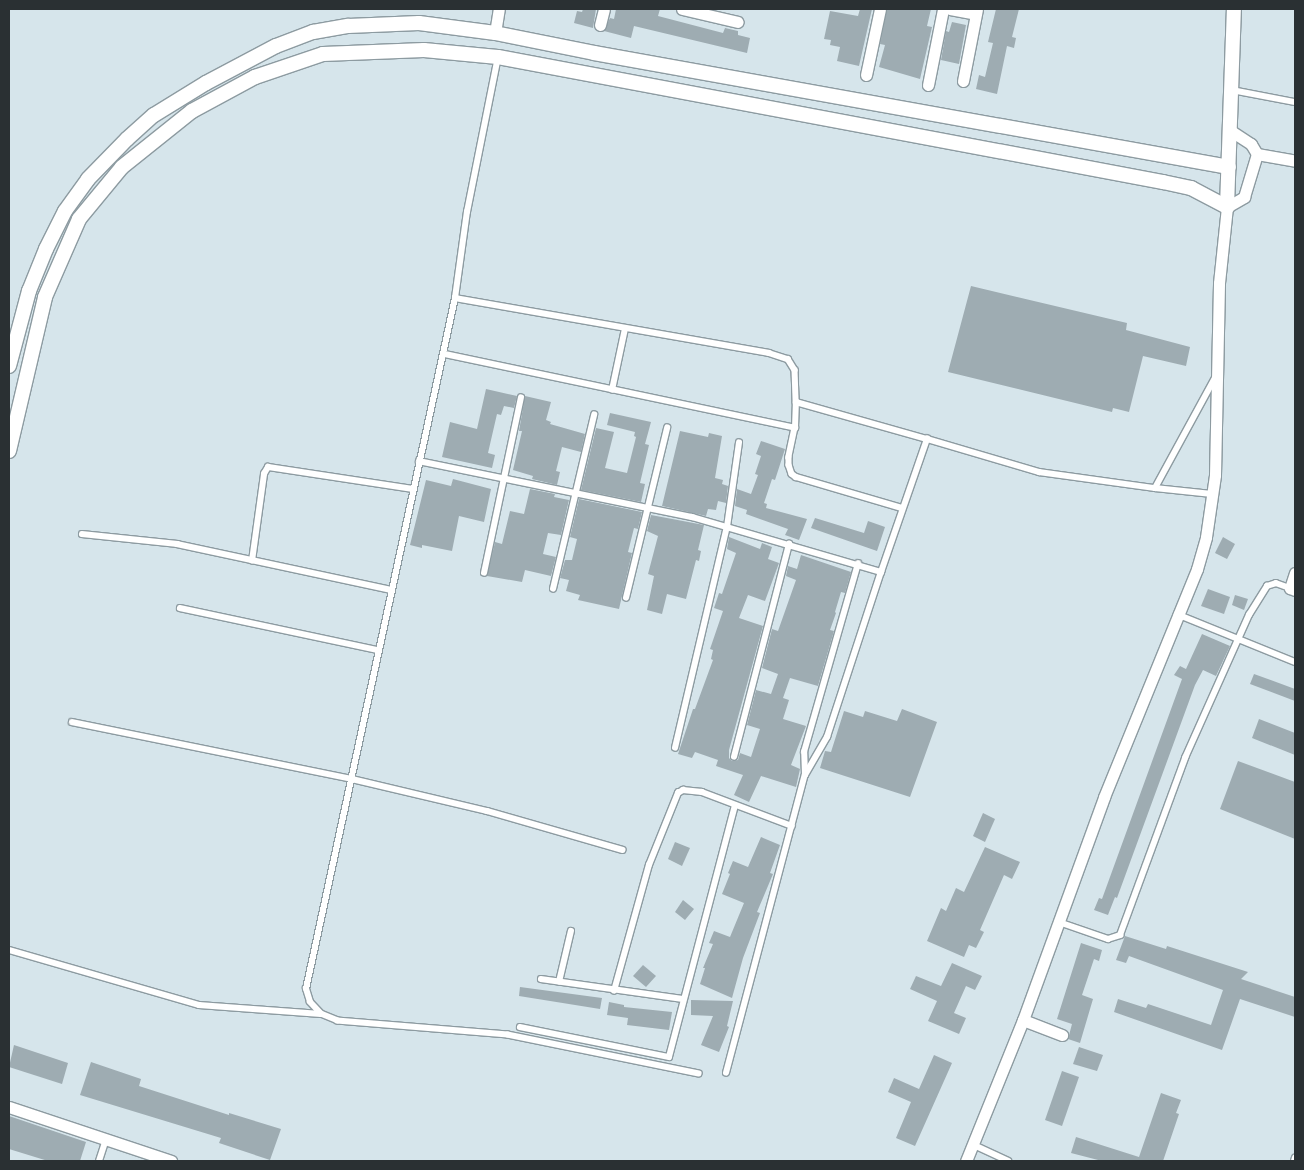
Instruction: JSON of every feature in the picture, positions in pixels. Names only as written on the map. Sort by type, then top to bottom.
[{"type":"street","points":[[495,33],[499,9]]},
{"type":"street","points":[[600,25],[604,9]]},
{"type":"street","points":[[682,9],[698,11],[738,22]]},
{"type":"street","points":[[866,75],[880,9]]},
{"type":"street","points":[[928,85],[943,9]]},
{"type":"street","points":[[950,9],[977,11],[962,81]]},
{"type":"street","points":[[966,1161],[1023,1020],[1104,798],[1177,614],[1197,569],[1206,537],[1213,494],[1219,283],[1228,193],[1234,9]]},
{"type":"street","points":[[9,366],[29,292],[46,249],[65,211],[88,179],[154,115],[206,83],[276,46],[313,32],[348,26],[419,23],[495,33],[594,53],[1229,167]]},
{"type":"street","points":[[9,451],[45,297],[79,219],[122,167],[192,111],[255,77],[323,54],[424,50],[498,57],[1163,182],[1190,188],[1227,207]]},
{"type":"street","points":[[1231,131],[1250,144],[1257,154],[1295,160]]},
{"type":"street","points":[[1227,207],[1244,197],[1257,154]]},
{"type":"street","points":[[1293,589],[1295,573]]},
{"type":"street","points":[[1023,1020],[1062,1035]]},
{"type":"street","points":[[9,1107],[171,1161]]},
{"type":"lane","points":[[321,1014],[310,1002],[306,989],[419,461],[445,354],[467,212],[498,57]]},
{"type":"lane","points":[[1232,90],[1295,102]]},
{"type":"lane","points":[[455,298],[769,353],[788,359],[793,364],[795,370],[796,402],[789,465],[792,474],[796,477],[902,508]]},
{"type":"lane","points":[[612,390],[625,329]]},
{"type":"lane","points":[[445,354],[794,428]]},
{"type":"lane","points":[[1155,488],[1217,374]]},
{"type":"lane","points":[[484,573],[520,398]]},
{"type":"lane","points":[[796,402],[1039,472],[1213,494]]},
{"type":"lane","points":[[553,589],[594,415]]},
{"type":"lane","points":[[626,598],[667,428]]},
{"type":"lane","points":[[726,1073],[805,775],[826,737],[902,508],[927,439]]},
{"type":"lane","points":[[675,748],[727,527],[739,443]]},
{"type":"lane","points":[[419,461],[504,480],[647,506],[789,544],[881,572]]},
{"type":"lane","points":[[252,561],[264,474],[268,467],[413,489]]},
{"type":"lane","points":[[82,534],[177,544],[391,590]]},
{"type":"lane","points":[[734,756],[789,544]]},
{"type":"lane","points":[[805,775],[804,752],[858,564]]},
{"type":"lane","points":[[1058,922],[1108,939],[1120,935],[1185,758],[1240,640],[1249,615],[1266,586],[1276,583],[1293,589]]},
{"type":"lane","points":[[180,608],[378,650]]},
{"type":"lane","points":[[1177,614],[1295,662]]},
{"type":"lane","points":[[72,722],[352,779],[488,811],[623,850]]},
{"type":"lane","points":[[614,991],[649,865],[678,793],[683,790],[702,792],[792,826]]},
{"type":"lane","points":[[520,1028],[666,1058],[670,1056],[683,999],[735,806]]},
{"type":"lane","points":[[559,982],[571,930]]},
{"type":"lane","points":[[9,950],[199,1005],[321,1014],[338,1021],[508,1034],[699,1074]]},
{"type":"lane","points":[[541,979],[614,991],[683,999]]},
{"type":"lane","points":[[99,1161],[106,1140]]},
{"type":"lane","points":[[972,1144],[1008,1161]]},
{"type":"building","points":[[583,9],[596,9],[593,28],[574,23],[577,11],[582,12]]},
{"type":"building","points":[[616,9],[660,9],[658,16],[723,33],[725,28],[738,31],[738,35],[750,38],[747,53],[634,26],[631,38],[604,31],[610,18],[614,19]]},
{"type":"building","points":[[860,9],[872,9],[859,66],[837,61],[840,47],[830,45],[831,40],[824,39],[830,11],[858,16]]},
{"type":"building","points":[[887,9],[931,9],[927,26],[932,27],[920,79],[879,67],[885,45],[880,44]]},
{"type":"building","points":[[996,9],[1019,9],[1012,37],[1016,38],[1014,48],[1007,46],[997,94],[976,89],[979,75],[985,77],[993,43],[988,42]]},
{"type":"building","points":[[952,22],[966,25],[959,64],[941,60],[946,31],[949,32]]},
{"type":"building","points":[[971,286],[1127,323],[1126,330],[1190,347],[1186,366],[1143,356],[1129,412],[1113,408],[1112,412],[948,372]]},
{"type":"building","points":[[486,389],[517,396],[514,408],[504,406],[501,415],[497,414],[488,453],[495,455],[492,468],[442,457],[450,422],[477,429]]},
{"type":"building","points":[[525,396],[551,402],[546,420],[551,422],[550,424],[585,434],[581,452],[562,447],[556,471],[560,472],[557,485],[532,479],[533,476],[513,470],[522,431],[519,431]]},
{"type":"building","points":[[610,413],[651,422],[645,444],[649,445],[640,483],[645,484],[641,502],[581,490],[596,428],[614,432],[605,468],[627,473],[636,437],[634,436],[635,432],[607,425]]},
{"type":"building","points":[[680,431],[708,437],[709,433],[722,436],[715,478],[723,480],[722,484],[728,486],[726,503],[718,501],[716,510],[708,509],[706,516],[662,506]]},
{"type":"building","points":[[761,441],[785,449],[775,480],[772,479],[764,503],[767,504],[766,508],[807,519],[799,540],[785,535],[788,529],[746,514],[747,510],[735,506],[737,489],[751,494],[758,475],[755,474],[761,456],[756,454]]},
{"type":"building","points":[[453,479],[491,489],[484,522],[459,516],[452,551],[422,545],[422,548],[410,545],[426,480],[451,486]]},
{"type":"building","points":[[530,489],[555,494],[554,497],[569,500],[561,535],[548,533],[543,554],[556,557],[551,576],[525,570],[522,582],[487,576],[495,542],[502,544],[510,511],[524,514]]},
{"type":"building","points":[[579,499],[642,512],[638,529],[634,528],[628,552],[632,553],[619,609],[578,600],[580,595],[566,591],[569,580],[560,578],[565,560],[572,560],[577,539],[570,537]]},
{"type":"building","points":[[651,515],[704,525],[698,550],[701,551],[699,561],[696,560],[686,599],[667,594],[662,614],[647,610],[654,576],[648,574],[658,536],[647,531]]},
{"type":"building","points":[[815,518],[864,533],[868,521],[885,527],[877,551],[811,528]]},
{"type":"building","points":[[729,537],[760,549],[762,543],[772,547],[768,559],[779,563],[765,601],[748,595],[739,618],[763,626],[729,750],[729,758],[732,761],[738,760],[740,753],[751,757],[760,729],[747,725],[756,690],[771,694],[778,674],[762,668],[772,629],[778,631],[796,580],[786,576],[788,566],[797,569],[801,555],[851,572],[845,593],[841,592],[835,612],[830,630],[834,631],[818,686],[790,678],[783,698],[789,700],[783,719],[806,726],[791,765],[800,769],[796,787],[761,776],[749,802],[734,795],[743,775],[716,766],[718,760],[695,752],[692,758],[678,754],[693,709],[695,709],[713,660],[711,659],[713,650],[710,649],[723,611],[714,608],[719,593],[722,594],[736,553],[727,549]]},
{"type":"building","points":[[1223,537],[1235,544],[1227,559],[1215,553]]},
{"type":"building","points":[[1208,589],[1230,597],[1224,614],[1201,606]]},
{"type":"building","points":[[1235,595],[1248,599],[1244,610],[1232,605]]},
{"type":"building","points":[[1202,634],[1230,646],[1216,676],[1203,670],[1195,685],[1117,898],[1115,897],[1108,915],[1094,910],[1099,898],[1102,899],[1182,679],[1174,675],[1180,666],[1186,669]]},
{"type":"building","points":[[1254,674],[1295,689],[1295,701],[1250,684]]},
{"type":"building","points":[[902,709],[937,722],[910,797],[820,768],[825,751],[831,752],[844,711],[863,717],[865,711],[897,721]]},
{"type":"building","points":[[1259,719],[1295,733],[1295,755],[1252,738]]},
{"type":"building","points":[[1238,761],[1295,782],[1295,839],[1220,809]]},
{"type":"building","points":[[983,813],[995,819],[985,842],[973,836]]},
{"type":"building","points":[[761,837],[780,845],[770,873],[773,874],[757,912],[760,913],[743,958],[732,998],[700,984],[705,968],[703,968],[713,944],[709,943],[714,931],[730,937],[744,903],[722,894],[730,874],[728,873],[733,861],[748,867]]},
{"type":"building","points":[[675,842],[690,848],[682,866],[668,859]]},
{"type":"building","points":[[985,847],[1020,862],[1012,879],[1004,875],[980,930],[984,932],[976,948],[969,945],[964,957],[927,941],[941,908],[946,911],[956,888],[964,892]]},
{"type":"building","points":[[683,900],[694,909],[685,920],[675,912]]},
{"type":"building","points":[[1125,936],[1166,949],[1167,946],[1248,972],[1241,979],[1295,997],[1295,1017],[1240,999],[1222,1050],[1114,1012],[1118,999],[1146,1008],[1148,1004],[1211,1025],[1223,990],[1129,956],[1126,963],[1116,960]]},
{"type":"building","points":[[1081,943],[1102,950],[1099,961],[1094,959],[1082,995],[1093,999],[1080,1043],[1068,1039],[1072,1024],[1057,1019]]},
{"type":"building","points":[[952,963],[982,976],[975,990],[966,986],[954,1013],[966,1018],[959,1034],[928,1021],[937,1001],[910,989],[916,976],[941,986]]},
{"type":"building","points":[[643,965],[656,976],[646,987],[633,976]]},
{"type":"building","points":[[520,987],[602,998],[600,1009],[519,996]]},
{"type":"building","points":[[691,1000],[733,1001],[727,1026],[729,1027],[719,1052],[701,1045],[713,1016],[691,1015]]},
{"type":"building","points":[[609,1002],[624,1005],[624,1007],[672,1012],[669,1030],[627,1025],[628,1018],[607,1015]]},
{"type":"building","points":[[14,1045],[68,1063],[62,1084],[9,1067]]},
{"type":"building","points":[[1079,1047],[1103,1055],[1097,1071],[1073,1064]]},
{"type":"building","points":[[934,1055],[952,1063],[915,1146],[896,1138],[911,1102],[888,1092],[894,1078],[919,1089]]},
{"type":"building","points":[[91,1062],[141,1079],[139,1086],[229,1115],[229,1113],[281,1129],[270,1160],[219,1143],[221,1138],[80,1095]]},
{"type":"building","points":[[1062,1071],[1079,1077],[1062,1126],[1045,1120]]},
{"type":"building","points":[[1161,1093],[1181,1100],[1176,1113],[1179,1114],[1163,1161],[1102,1161],[1071,1153],[1076,1137],[1139,1157]]},
{"type":"building","points":[[9,1116],[86,1142],[80,1161],[48,1161],[9,1149]]}]
